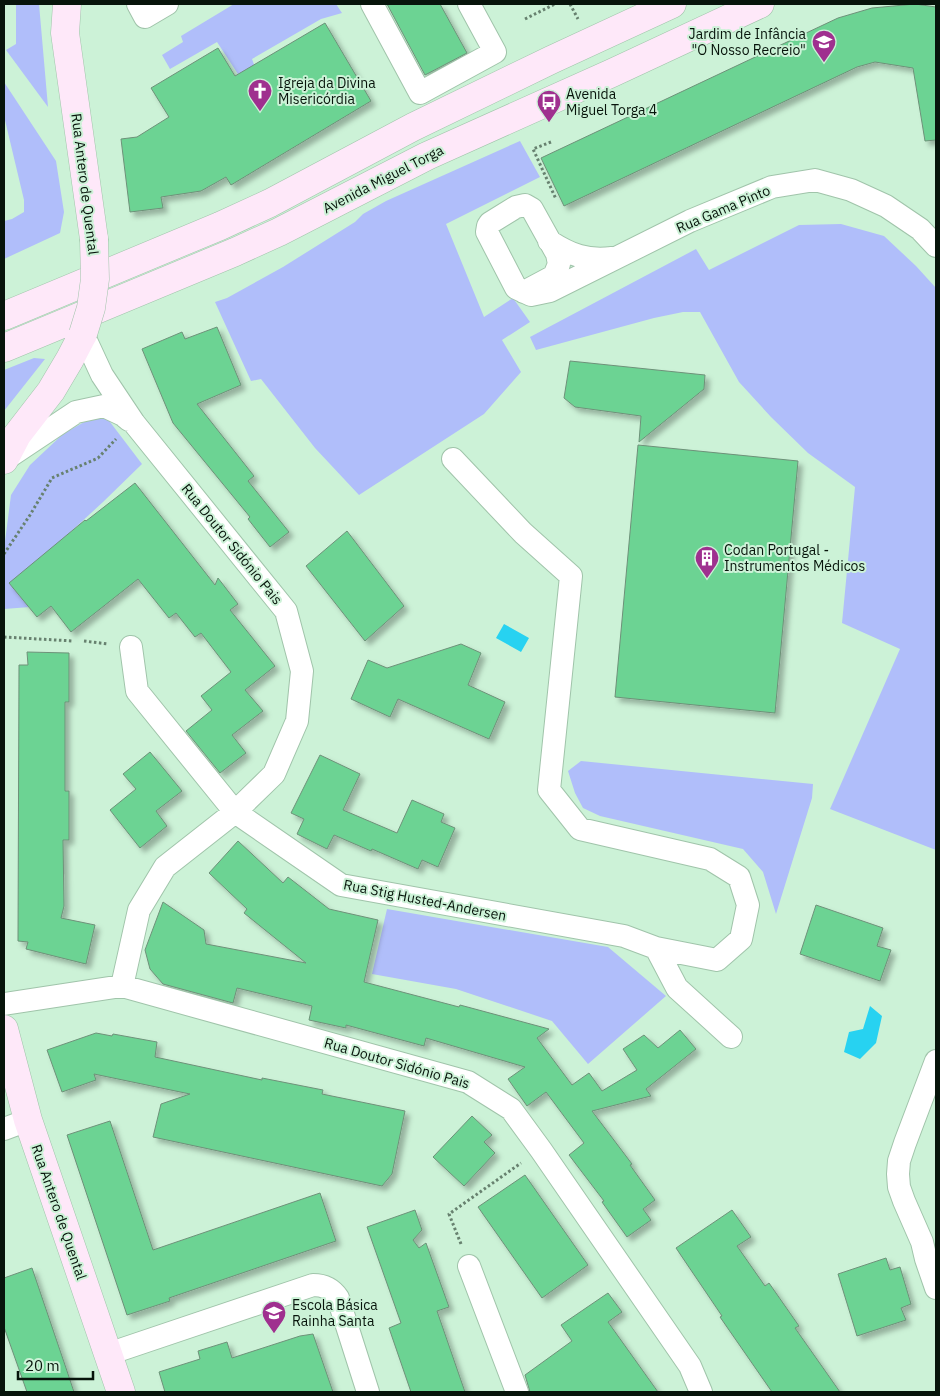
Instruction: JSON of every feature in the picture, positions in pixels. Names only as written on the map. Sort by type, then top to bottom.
[{"type":"main road","name":"Rua Antero de Quental","points":[[4,460],[17,436],[51,391],[70,359],[83,334],[91,308],[95,279],[94,239],[65,33],[67,4]]},
{"type":"main road","points":[[4,316],[270,203],[413,127],[672,4]]},
{"type":"main road","name":"Avenida Miguel Torga","points":[[4,348],[279,232],[427,156],[578,89],[760,4]]},
{"type":"main road","name":"Rua Antero de Quental","points":[[4,1029],[16,1125],[108,1354],[121,1392]]},
{"type":"street","points":[[138,4],[146,16],[167,4]]},
{"type":"street","points":[[372,4],[420,93],[495,52],[469,4]]},
{"type":"street","name":"Rua Gama Pinto","points":[[524,292],[531,295],[550,291],[690,221],[772,187],[815,180],[851,190],[886,206],[920,229],[936,246]]},
{"type":"street","points":[[525,205],[532,209],[556,254],[559,264],[554,276],[524,292],[516,288],[487,232],[490,223],[516,207],[525,205]]},
{"type":"street","name":"Rua Gama Pinto","points":[[549,241],[566,252],[584,258],[598,260],[616,258]]},
{"type":"street","name":"Rua Doutor Sidónio Pais","points":[[83,334],[102,375],[134,423],[286,611],[302,671],[297,721],[274,774],[235,812],[165,867],[139,910],[122,986]]},
{"type":"street","points":[[4,460],[76,412],[104,406],[123,415],[134,423]]},
{"type":"street","name":"Rua Stig Husted-Andersen","points":[[131,647],[137,691],[235,812],[341,886],[624,936],[656,948],[717,960],[742,939],[748,905],[739,877],[710,859],[580,829],[549,790],[570,576],[523,533],[453,459]]},
{"type":"street","points":[[656,948],[677,988],[731,1037]]},
{"type":"street","name":"Rua Doutor Sidónio Pais","points":[[4,1004],[122,986],[468,1082],[511,1108],[690,1366],[701,1392]]},
{"type":"street","points":[[936,1062],[899,1161],[898,1174],[899,1187],[904,1202],[927,1229],[922,1242],[936,1288]]},
{"type":"street","points":[[469,1266],[517,1392]]},
{"type":"street","points":[[108,1354],[313,1285],[321,1285],[334,1292],[338,1298],[368,1392]]},
{"type":"path","points":[[525,19],[555,4]]},
{"type":"path","points":[[570,4],[579,20]]},
{"type":"path","points":[[551,142],[533,150],[556,200]]},
{"type":"path","points":[[4,554],[30,516],[52,478],[98,458],[116,439]]},
{"type":"path","points":[[4,637],[73,641]]},
{"type":"path","points":[[469,1266],[449,1214],[541,1150]]},
{"type":"shaded area","points":[[16,4],[39,4],[48,107],[6,50],[16,44]]},
{"type":"shaded area","points":[[234,4],[336,4],[342,13],[321,19],[252,59],[261,84],[249,91],[217,42],[170,69],[162,55],[183,42],[181,36]]},
{"type":"shaded area","points":[[4,82],[56,161],[64,212],[60,233],[4,259],[4,221],[24,212],[24,200],[4,116]]},
{"type":"shaded area","points":[[520,141],[540,177],[446,224],[484,317],[513,298],[530,322],[502,340],[521,372],[484,414],[359,495],[315,448],[261,379],[251,381],[215,302],[227,298],[283,267],[386,201]]},
{"type":"shaded area","points":[[841,224],[884,236],[936,288],[936,850],[830,809],[900,649],[842,623],[855,487],[808,453],[739,382],[700,312],[683,312],[654,318],[536,350],[530,337],[696,249],[709,270],[799,225]]},
{"type":"shaded area","points":[[34,358],[45,359],[4,411],[4,370]]},
{"type":"shaded area","points":[[93,417],[107,418],[142,464],[15,583],[30,607],[4,609],[4,549],[11,495],[30,465],[63,434]]},
{"type":"shaded area","points":[[504,624],[529,638],[521,652],[496,638]]},
{"type":"shaded area","points":[[581,761],[813,784],[812,798],[776,914],[763,872],[743,849],[600,816],[583,808],[575,793],[568,771]]},
{"type":"shaded area","points":[[387,909],[608,947],[666,996],[588,1064],[552,1021],[456,989],[372,974]]},
{"type":"shaded area","points":[[870,1006],[882,1016],[876,1043],[860,1059],[844,1052],[849,1032],[863,1029]]},
{"type":"building","points":[[387,4],[440,4],[467,53],[425,75]]},
{"type":"building","points":[[915,4],[936,7],[936,140],[925,141],[913,68],[875,62],[857,67],[564,206],[541,158],[838,18],[872,8]]},
{"type":"building","name":"Igreja da Divina Misericórdia","points":[[325,23],[371,101],[231,185],[226,177],[201,191],[161,197],[163,208],[130,212],[121,139],[137,137],[169,117],[151,88],[218,48],[235,76]]},
{"type":"building","points":[[217,327],[241,385],[197,404],[254,476],[248,481],[289,532],[270,547],[248,519],[250,517],[173,423],[142,349],[182,332],[185,339]]},
{"type":"building","points":[[570,361],[705,375],[704,389],[639,442],[641,416],[575,407],[564,398]]},
{"type":"building","name":"Codan Portugal - Instrumentos Médicos","points":[[638,445],[798,461],[775,713],[615,697]]},
{"type":"building","points":[[135,483],[215,585],[218,578],[238,604],[230,610],[275,666],[245,690],[263,711],[232,735],[246,753],[220,773],[186,731],[212,710],[201,696],[231,672],[201,633],[195,637],[176,613],[169,618],[138,579],[71,632],[51,606],[37,617],[9,583],[85,520]]},
{"type":"building","points":[[347,531],[404,606],[365,641],[306,566]]},
{"type":"building","points":[[461,644],[481,653],[468,685],[505,702],[489,739],[398,699],[390,717],[351,699],[368,660],[387,668]]},
{"type":"building","points":[[27,652],[69,653],[69,702],[65,702],[65,791],[69,791],[69,840],[63,840],[64,906],[61,918],[95,925],[86,964],[26,949],[28,942],[18,941],[19,665],[28,665]]},
{"type":"building","points":[[150,752],[182,791],[156,811],[167,826],[140,848],[110,810],[136,789],[123,774]]},
{"type":"building","points":[[320,755],[360,774],[343,810],[397,833],[412,800],[444,814],[441,822],[455,828],[438,867],[422,860],[418,869],[334,835],[327,849],[297,834],[304,819],[291,813]]},
{"type":"building","points":[[238,841],[283,883],[288,877],[329,909],[378,920],[364,982],[549,1029],[537,1038],[572,1085],[589,1073],[602,1091],[637,1070],[623,1049],[644,1035],[658,1048],[680,1030],[696,1049],[646,1089],[651,1096],[592,1111],[632,1164],[630,1165],[655,1200],[643,1209],[651,1220],[627,1237],[602,1202],[604,1201],[569,1155],[584,1143],[546,1092],[527,1106],[508,1079],[525,1067],[426,1038],[424,1046],[346,1025],[346,1028],[309,1020],[312,1006],[237,988],[233,1003],[163,984],[150,969],[145,950],[163,902],[204,930],[206,944],[306,963],[244,913],[247,909],[209,873]]},
{"type":"building","points":[[816,905],[883,928],[877,946],[891,950],[880,981],[800,954]]},
{"type":"building","points":[[96,1033],[157,1042],[155,1057],[262,1080],[262,1078],[323,1090],[322,1094],[405,1111],[392,1174],[382,1186],[153,1137],[161,1104],[190,1094],[94,1074],[96,1080],[62,1092],[47,1050]]},
{"type":"building","points":[[472,1116],[492,1135],[484,1142],[495,1153],[464,1186],[433,1157]]},
{"type":"building","points":[[110,1121],[153,1250],[320,1193],[336,1241],[169,1298],[170,1301],[127,1315],[67,1135]]},
{"type":"building","points":[[525,1175],[588,1265],[542,1298],[478,1207]]},
{"type":"building","points":[[415,1210],[422,1230],[413,1240],[419,1248],[426,1243],[449,1307],[437,1311],[465,1392],[411,1392],[389,1328],[401,1323],[367,1227]]},
{"type":"building","points":[[732,1210],[751,1237],[737,1246],[765,1286],[769,1283],[799,1326],[795,1328],[840,1392],[772,1392],[720,1317],[722,1316],[676,1248]]},
{"type":"building","points":[[886,1258],[890,1270],[900,1267],[911,1304],[901,1308],[906,1320],[857,1336],[838,1274]]},
{"type":"building","points":[[32,1268],[74,1392],[27,1392],[4,1327],[4,1278]]},
{"type":"building","points":[[608,1293],[622,1312],[608,1322],[658,1392],[530,1392],[525,1375],[572,1341],[561,1325]]},
{"type":"building","points":[[313,1334],[333,1392],[165,1392],[159,1372],[200,1359],[198,1351],[227,1342],[232,1358],[300,1336]]},
{"type":"place","name":"Jardim de Infância \"O Nosso Recreio\"","points":[[824,63]]},
{"type":"place","name":"Igreja da Divina Misericórdia","points":[[260,112]]},
{"type":"place","name":"Avenida Miguel Torga 4","points":[[549,123]]},
{"type":"place","name":"Codan Portugal - Instrumentos Médicos","points":[[707,579]]},
{"type":"place","name":"Escola Básica Rainha Santa","points":[[274,1334]]}]
